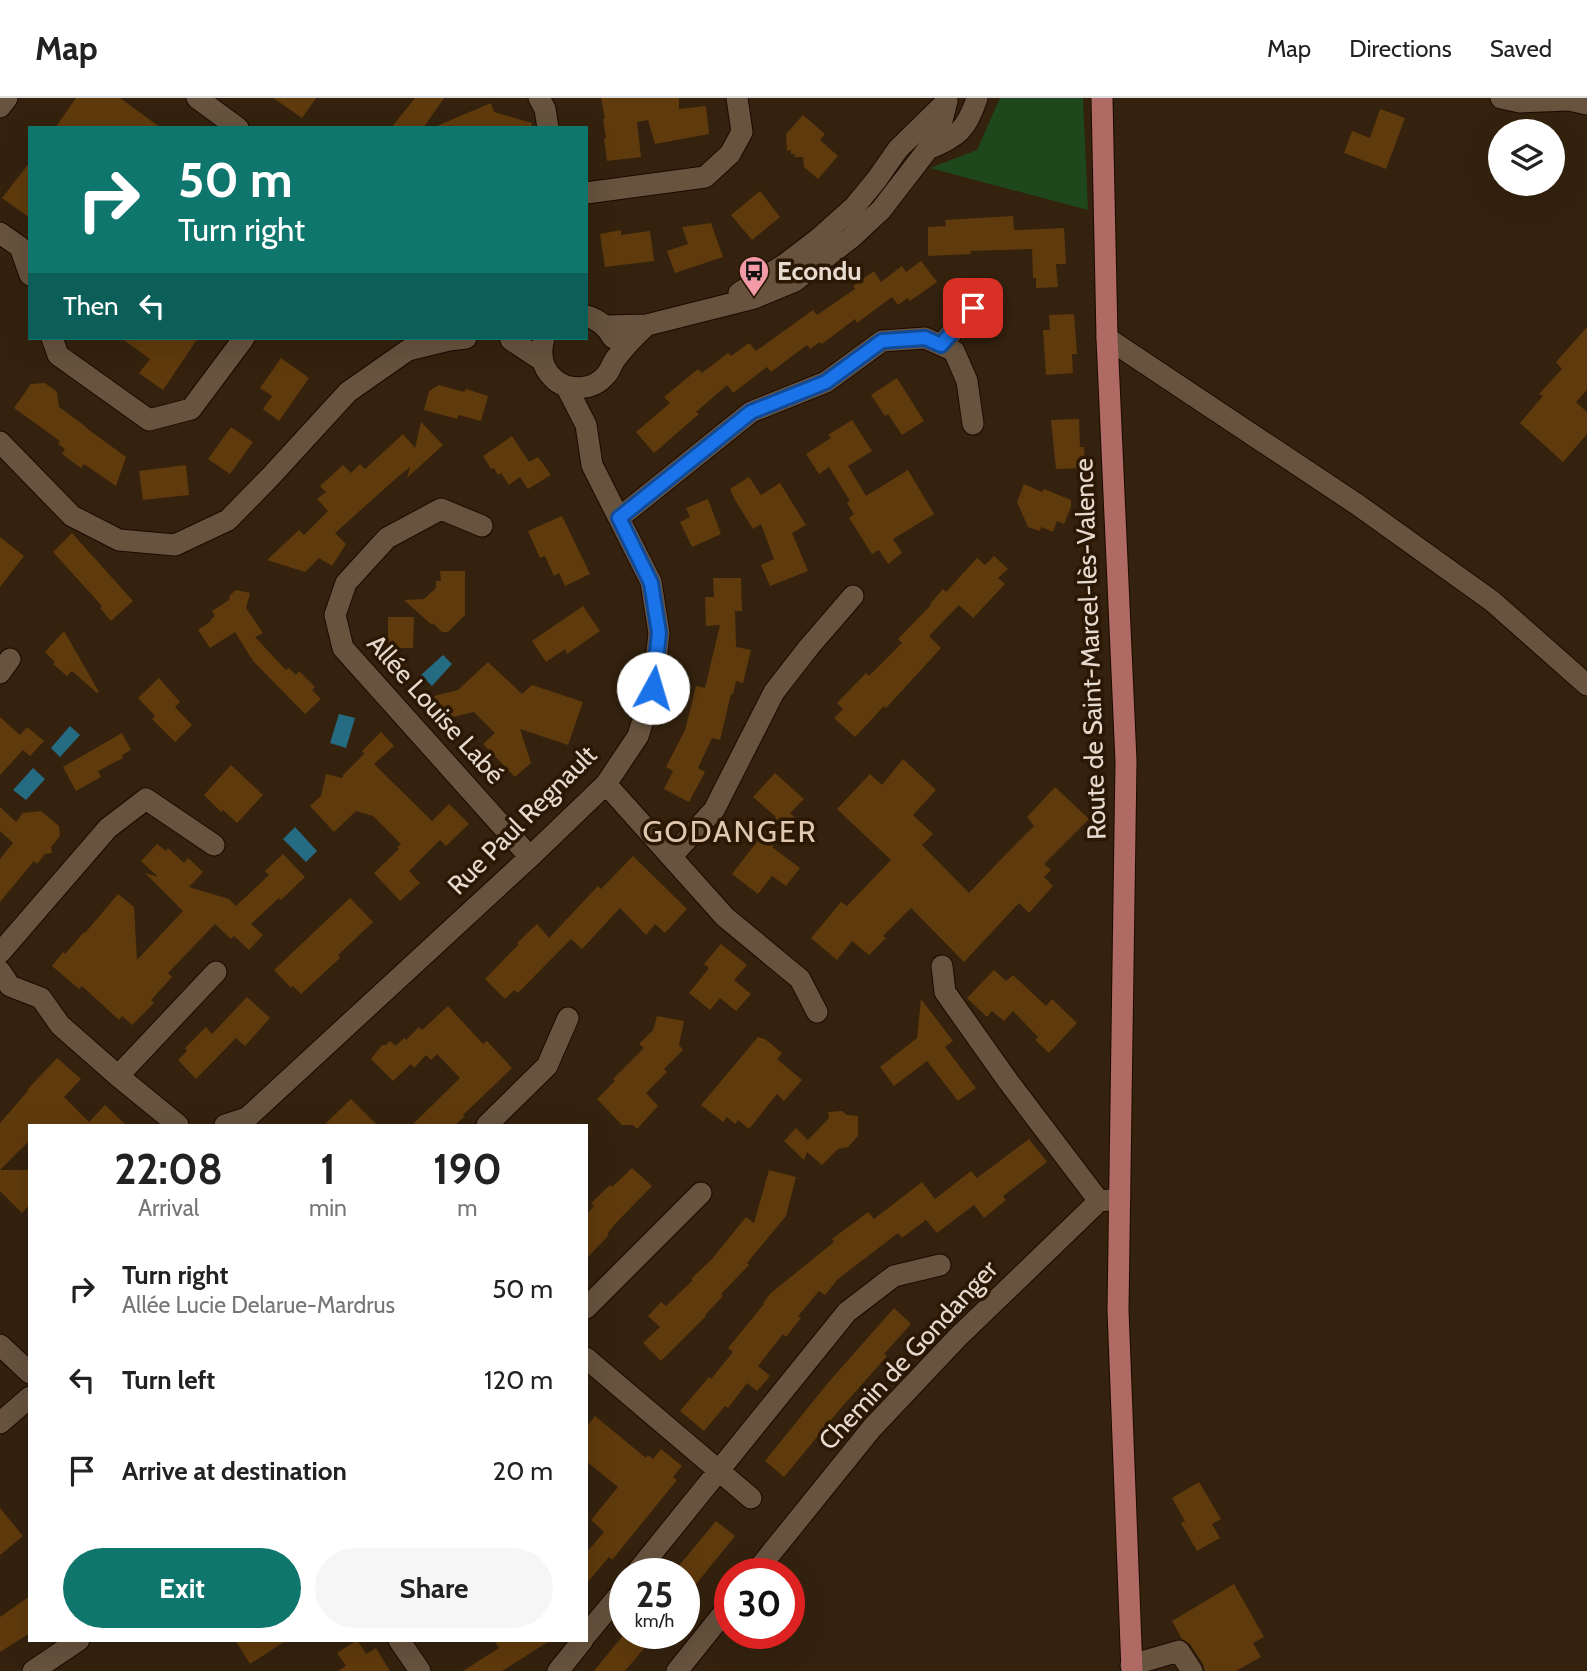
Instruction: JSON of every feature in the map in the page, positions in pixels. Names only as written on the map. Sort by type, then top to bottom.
[{"type":"main road","name":"Route de Saint-Marcel-lès-Valence","points":[[1102,98],[1107,338],[1126,761],[1109,1200],[1118,1310],[1132,1668]]},
{"type":"street","points":[[0,107],[7,98]]},
{"type":"street","points":[[197,98],[235,126]]},
{"type":"street","points":[[539,98],[545,109],[548,126]]},
{"type":"street","points":[[588,193],[705,177],[730,154],[742,132],[737,98]]},
{"type":"street","points":[[928,149],[958,134],[977,98]]},
{"type":"street","points":[[1501,98],[1520,102],[1569,100],[1587,104]]},
{"type":"street","points":[[592,317],[647,325],[754,298],[795,281],[851,238],[881,210],[928,149],[940,128],[948,99]]},
{"type":"street","points":[[713,308],[784,265],[818,239],[855,206],[898,149],[948,99]]},
{"type":"street","points":[[0,233],[20,247],[28,269]]},
{"type":"street","points":[[941,345],[989,289]]},
{"type":"street","points":[[592,317],[612,336],[614,360]]},
{"type":"street","name":"Rue Paul Regnault","points":[[586,425],[599,382],[606,376],[614,360],[647,325]]},
{"type":"street","points":[[619,518],[751,412],[826,382],[882,341],[925,338],[954,351],[967,381],[973,424]]},
{"type":"street","points":[[1107,338],[1358,505],[1492,601],[1587,685]]},
{"type":"street","points":[[53,340],[58,355],[149,420],[191,409],[243,340]]},
{"type":"street","points":[[0,442],[72,516],[119,540],[175,545],[228,520],[348,392],[408,350],[449,340]]},
{"type":"street","name":"Rue Paul Regnault","points":[[232,1124],[252,1121],[530,857],[606,784],[638,736],[653,688],[659,633],[651,583],[592,466],[586,425],[566,386],[551,377],[543,361],[512,340]]},
{"type":"street","points":[[543,361],[544,340]]},
{"type":"street","points":[[566,386],[588,387],[599,382]]},
{"type":"street","name":"Allée Louise Labé","points":[[482,526],[441,509],[387,538],[346,583],[335,615],[344,648],[530,857]]},
{"type":"street","points":[[671,857],[715,810],[774,692],[853,596]]},
{"type":"street","points":[[606,784],[725,917],[800,979],[817,1012]]},
{"type":"street","points":[[0,953],[108,828],[146,799],[214,845]]},
{"type":"street","points":[[942,966],[945,992],[1008,1081],[1109,1200]]},
{"type":"street","points":[[0,971],[10,986],[41,998],[60,1025],[177,1124]]},
{"type":"street","points":[[118,1076],[216,972]]},
{"type":"street","points":[[488,1124],[547,1066],[568,1018]]},
{"type":"street","points":[[588,1306],[701,1193]]},
{"type":"street","name":"Chemin de Gondanger","points":[[767,1558],[872,1428],[957,1338],[1109,1200]]},
{"type":"street","points":[[648,1558],[847,1312],[894,1276],[940,1265]]},
{"type":"street","points":[[0,1345],[28,1371]]},
{"type":"street","points":[[588,1360],[751,1498]]},
{"type":"street","points":[[0,1423],[28,1399]]},
{"type":"street","points":[[588,1633],[609,1607]]},
{"type":"street","points":[[677,1671],[714,1625]]},
{"type":"street","points":[[33,1671],[76,1642]]},
{"type":"street","points":[[400,1642],[420,1671]]},
{"type":"street","points":[[558,1671],[581,1642]]},
{"type":"street","points":[[1132,1668],[1179,1651],[1192,1671]]},
{"type":"green space","points":[[1000,98],[1083,98],[1088,210],[930,168],[977,150]]},
{"type":"water","points":[[443,655],[452,664],[432,686],[421,675]]},
{"type":"water","points":[[339,714],[355,718],[346,748],[330,743]]},
{"type":"water","points":[[70,726],[80,735],[60,757],[51,748]]},
{"type":"water","points":[[33,768],[45,779],[26,800],[13,790]]},
{"type":"water","points":[[295,827],[317,851],[306,862],[283,839]]},
{"type":"building","points":[[76,98],[120,98],[158,126],[56,126]]},
{"type":"building","points":[[273,98],[316,98],[302,118]]},
{"type":"building","points":[[415,98],[444,98],[424,126],[393,126]]},
{"type":"building","points":[[601,98],[679,98],[679,109],[706,106],[709,134],[655,144],[648,120],[637,122],[641,157],[607,161]]},
{"type":"building","points":[[491,103],[494,112],[532,123],[531,126],[437,126]]},
{"type":"building","points":[[1380,109],[1405,118],[1386,169],[1344,153],[1352,131],[1370,138]]},
{"type":"building","points":[[803,115],[825,134],[820,140],[838,156],[818,179],[804,167],[803,157],[794,157],[795,154],[791,154],[791,150],[787,151],[786,134]]},
{"type":"building","points":[[28,165],[28,217],[2,198]]},
{"type":"building","points":[[760,191],[780,217],[752,240],[731,215]]},
{"type":"building","points":[[1013,216],[1014,230],[1064,228],[1066,264],[1056,264],[1058,287],[1036,288],[1032,249],[970,251],[971,254],[928,256],[928,227],[946,226],[945,220]]},
{"type":"building","points":[[711,223],[723,257],[675,273],[667,251],[688,244],[682,227]]},
{"type":"building","points":[[621,230],[621,235],[650,231],[654,261],[605,267],[600,234]]},
{"type":"building","points":[[921,261],[937,282],[910,301],[908,298],[898,305],[892,297],[857,323],[855,319],[822,344],[820,342],[810,349],[807,345],[771,372],[767,367],[733,393],[727,385],[696,412],[699,414],[654,453],[636,432],[670,403],[664,397],[698,369],[702,373],[728,353],[731,356],[749,343],[756,351],[813,310],[817,315],[855,289],[853,286],[874,271],[881,282],[902,266],[906,272]]},
{"type":"building","points":[[1074,314],[1077,354],[1072,354],[1073,373],[1046,375],[1043,330],[1050,330],[1049,315]]},
{"type":"building","points":[[1587,327],[1587,390],[1576,402],[1587,412],[1587,434],[1563,462],[1520,423],[1543,396],[1539,394],[1562,369],[1556,362]]},
{"type":"building","points":[[124,340],[197,340],[163,390],[139,373],[150,359]]},
{"type":"building","points":[[281,358],[309,378],[279,421],[263,409],[272,396],[260,388]]},
{"type":"building","points":[[897,378],[924,421],[902,435],[871,395]]},
{"type":"building","points":[[45,383],[57,392],[59,407],[126,457],[116,486],[84,464],[81,468],[62,454],[65,449],[58,444],[60,441],[14,408],[31,384]]},
{"type":"building","points":[[439,385],[488,396],[481,421],[458,415],[457,419],[424,410],[429,391]]},
{"type":"building","points":[[1079,419],[1080,447],[1084,447],[1085,468],[1056,469],[1051,420]]},
{"type":"building","points":[[852,420],[872,451],[848,466],[866,496],[908,470],[934,514],[893,539],[902,553],[888,564],[879,550],[872,554],[849,518],[854,514],[847,503],[850,501],[829,467],[819,474],[806,454],[831,438],[828,435]]},
{"type":"building","points":[[421,422],[443,445],[407,478],[410,467],[401,474],[335,533],[346,544],[332,566],[319,558],[305,572],[267,560],[299,530],[304,535],[328,511],[317,499],[326,492],[320,486],[343,465],[351,473],[360,464],[365,469],[403,434],[415,448]]},
{"type":"building","points":[[231,427],[253,442],[230,474],[208,459]]},
{"type":"building","points":[[512,436],[529,462],[538,457],[551,475],[528,489],[520,477],[509,485],[501,473],[498,475],[494,468],[491,469],[483,456]]},
{"type":"building","points":[[186,465],[189,495],[143,500],[139,471]]},
{"type":"building","points":[[749,477],[761,495],[780,483],[806,525],[792,533],[808,571],[770,586],[761,565],[774,559],[761,524],[753,529],[730,489]]},
{"type":"building","points":[[1024,484],[1071,500],[1064,524],[1057,521],[1053,532],[1041,527],[1040,531],[1028,527],[1017,502]]},
{"type":"building","points":[[708,499],[721,534],[692,547],[680,522],[690,517],[686,508]]},
{"type":"building","points":[[562,516],[590,574],[565,586],[559,573],[554,576],[545,556],[540,558],[528,531]]},
{"type":"building","points":[[72,533],[133,601],[111,621],[100,608],[102,606],[53,552]]},
{"type":"building","points":[[0,537],[24,556],[0,587]]},
{"type":"building","points":[[994,556],[1008,569],[998,578],[1005,584],[973,618],[959,605],[929,636],[941,648],[886,708],[884,706],[855,737],[834,718],[843,709],[837,703],[866,673],[869,676],[902,643],[898,639],[943,589],[946,592],[977,558],[985,565]]},
{"type":"building","points":[[440,571],[465,571],[465,615],[448,632],[442,632],[433,623],[432,625],[404,600],[424,599],[436,588],[436,581],[441,581]]},
{"type":"building","points":[[713,578],[741,578],[742,611],[735,611],[736,647],[751,650],[743,683],[736,681],[731,694],[720,740],[712,738],[698,768],[705,772],[689,802],[664,789],[673,771],[666,767],[685,730],[696,686],[705,688],[720,625],[706,626],[705,597],[714,597]]},
{"type":"building","points":[[236,590],[250,593],[246,608],[263,633],[255,637],[286,670],[289,668],[296,675],[299,671],[315,687],[312,690],[321,699],[305,714],[253,661],[235,632],[210,648],[198,630],[211,621],[215,616],[212,611],[229,600]]},
{"type":"building","points":[[583,606],[600,631],[567,654],[565,649],[546,662],[532,641]]},
{"type":"building","points":[[388,617],[414,617],[413,648],[388,648]]},
{"type":"building","points":[[64,631],[99,692],[72,671],[67,676],[53,664],[55,662],[45,652]]},
{"type":"building","points":[[488,662],[522,694],[532,685],[583,702],[568,745],[520,729],[531,763],[515,777],[483,744],[495,733],[474,712],[441,720],[434,696],[458,690]]},
{"type":"building","points":[[159,678],[180,702],[175,707],[192,725],[175,742],[152,719],[155,716],[138,698]]},
{"type":"building","points":[[0,717],[20,735],[27,727],[44,741],[30,756],[23,750],[0,775]]},
{"type":"building","points":[[381,732],[394,746],[374,764],[432,821],[449,804],[469,824],[446,846],[440,840],[409,871],[420,883],[400,901],[374,873],[401,844],[373,816],[356,811],[334,832],[310,806],[321,796],[326,774],[342,778],[365,755],[362,751]]},
{"type":"building","points":[[122,733],[131,750],[122,755],[123,758],[98,771],[101,777],[76,791],[63,767]]},
{"type":"building","points":[[903,759],[936,790],[913,815],[933,834],[922,845],[969,893],[1034,826],[1027,817],[1055,787],[1089,819],[1044,864],[1051,870],[1044,877],[1053,886],[1029,913],[1019,903],[964,962],[911,908],[883,936],[886,938],[869,955],[852,941],[837,960],[811,938],[841,902],[847,906],[891,860],[837,809],[870,774],[882,785]]},
{"type":"building","points":[[231,765],[263,795],[237,823],[204,795]]},
{"type":"building","points":[[775,773],[804,799],[790,813],[798,820],[772,847],[800,868],[786,886],[772,876],[758,894],[732,874],[776,817],[753,797]]},
{"type":"building","points":[[0,807],[16,822],[23,813],[41,811],[59,826],[60,836],[51,847],[52,853],[45,854],[37,864],[34,861],[0,902],[0,859],[13,843],[0,831]]},
{"type":"building","points":[[157,844],[166,851],[168,848],[184,863],[188,858],[203,872],[189,887],[229,899],[236,906],[269,875],[265,871],[283,854],[305,877],[251,924],[263,935],[249,950],[234,936],[231,939],[215,924],[168,973],[172,977],[151,1000],[154,1003],[132,1025],[122,1016],[119,1020],[82,986],[79,989],[52,966],[118,894],[134,907],[137,960],[183,911],[145,873],[158,877],[141,861]]},
{"type":"building","points":[[633,856],[687,909],[665,933],[655,924],[646,935],[620,908],[582,949],[571,939],[518,993],[514,990],[505,999],[485,979],[537,924],[549,938],[598,886],[601,889]]},
{"type":"building","points":[[350,898],[373,922],[338,955],[340,958],[301,994],[293,986],[291,988],[274,970]]},
{"type":"building","points":[[721,944],[747,965],[734,980],[751,994],[736,1011],[720,998],[710,1010],[689,993],[709,968],[704,964]]},
{"type":"building","points":[[994,970],[1006,981],[1013,975],[1046,1006],[1052,999],[1077,1023],[1049,1053],[1035,1040],[1038,1037],[1013,1011],[1004,1021],[992,1011],[987,1017],[967,998]]},
{"type":"building","points":[[247,997],[270,1018],[245,1046],[236,1038],[196,1079],[178,1060],[187,1051],[185,1048],[206,1027],[212,1034]]},
{"type":"building","points":[[921,999],[953,1041],[945,1047],[976,1088],[958,1101],[927,1061],[894,1086],[880,1067],[917,1038]]},
{"type":"building","points":[[448,1006],[483,1044],[487,1041],[512,1068],[456,1124],[413,1124],[460,1078],[437,1054],[431,1060],[426,1055],[414,1068],[411,1064],[393,1081],[371,1059],[382,1045],[390,1041],[396,1046],[419,1027],[422,1030]]},
{"type":"building","points":[[657,1016],[684,1021],[679,1045],[683,1050],[664,1069],[667,1072],[646,1093],[658,1106],[637,1129],[633,1125],[622,1125],[597,1099],[644,1048],[639,1044],[653,1030]]},
{"type":"building","points":[[758,1037],[765,1039],[782,1053],[777,1059],[802,1080],[784,1101],[777,1094],[749,1129],[738,1120],[735,1124],[727,1117],[723,1122],[701,1105]]},
{"type":"building","points":[[57,1058],[81,1079],[64,1097],[89,1122],[105,1105],[125,1124],[28,1124],[28,1142],[0,1170],[0,1123]]},
{"type":"building","points":[[351,1099],[376,1124],[325,1124]]},
{"type":"building","points":[[842,1111],[847,1115],[858,1116],[858,1136],[848,1147],[838,1149],[822,1165],[807,1152],[804,1160],[784,1141],[796,1128],[808,1140],[829,1118],[828,1112]]},
{"type":"building","points":[[1029,1139],[1047,1162],[1003,1196],[1006,1200],[984,1218],[974,1205],[937,1233],[926,1220],[902,1238],[898,1233],[838,1279],[825,1295],[819,1291],[798,1316],[801,1318],[786,1337],[783,1334],[758,1366],[770,1376],[757,1391],[747,1383],[728,1408],[725,1406],[704,1431],[680,1411],[733,1352],[728,1348],[771,1293],[834,1242],[832,1239],[868,1212],[874,1219],[922,1182],[935,1199],[971,1171],[977,1178]]},
{"type":"building","points":[[632,1168],[652,1186],[588,1257],[588,1213],[594,1206],[591,1203],[610,1185],[612,1187]]},
{"type":"building","points":[[0,1170],[28,1170],[28,1206],[22,1213],[0,1191]]},
{"type":"building","points":[[769,1170],[796,1177],[786,1216],[706,1316],[661,1361],[643,1343],[660,1327],[648,1316],[661,1302],[666,1306],[693,1280],[691,1279],[712,1259],[746,1217],[754,1223]]},
{"type":"building","points":[[894,1308],[911,1324],[784,1477],[765,1461],[827,1384]]},
{"type":"building","points":[[595,1416],[646,1458],[648,1455],[653,1459],[661,1449],[682,1466],[673,1477],[677,1480],[614,1558],[609,1557],[588,1582],[588,1551],[604,1532],[591,1520],[618,1487],[588,1463],[588,1425]]},
{"type":"building","points":[[1199,1482],[1221,1519],[1212,1524],[1220,1538],[1197,1551],[1181,1523],[1185,1521],[1172,1498]]},
{"type":"building","points":[[0,1508],[23,1536],[0,1555]]},
{"type":"building","points":[[716,1521],[735,1536],[717,1558],[714,1558],[714,1562],[700,1579],[700,1558],[685,1558]]},
{"type":"building","points":[[1234,1584],[1264,1637],[1253,1643],[1261,1657],[1236,1671],[1205,1671],[1190,1644],[1182,1639],[1172,1621]]},
{"type":"building","points":[[28,1597],[28,1634],[0,1652],[0,1617]]},
{"type":"building","points":[[236,1642],[284,1642],[250,1664]]},
{"type":"building","points":[[354,1642],[358,1642],[366,1654],[376,1648],[390,1671],[338,1671],[346,1666],[337,1653]]},
{"type":"building","points":[[495,1642],[548,1642],[502,1671],[463,1671],[499,1648]]},
{"type":"building","points":[[612,1649],[644,1649],[625,1671],[594,1671]]},
{"type":"place","name":"Econdu","points":[[754,298]]},
{"type":"district","name":"GODANGER","points":[[730,832]]},
{"type":"route","points":[[653,688],[659,633],[651,583],[619,518],[751,412],[826,382],[882,341],[925,338],[941,345],[973,308]]}]
